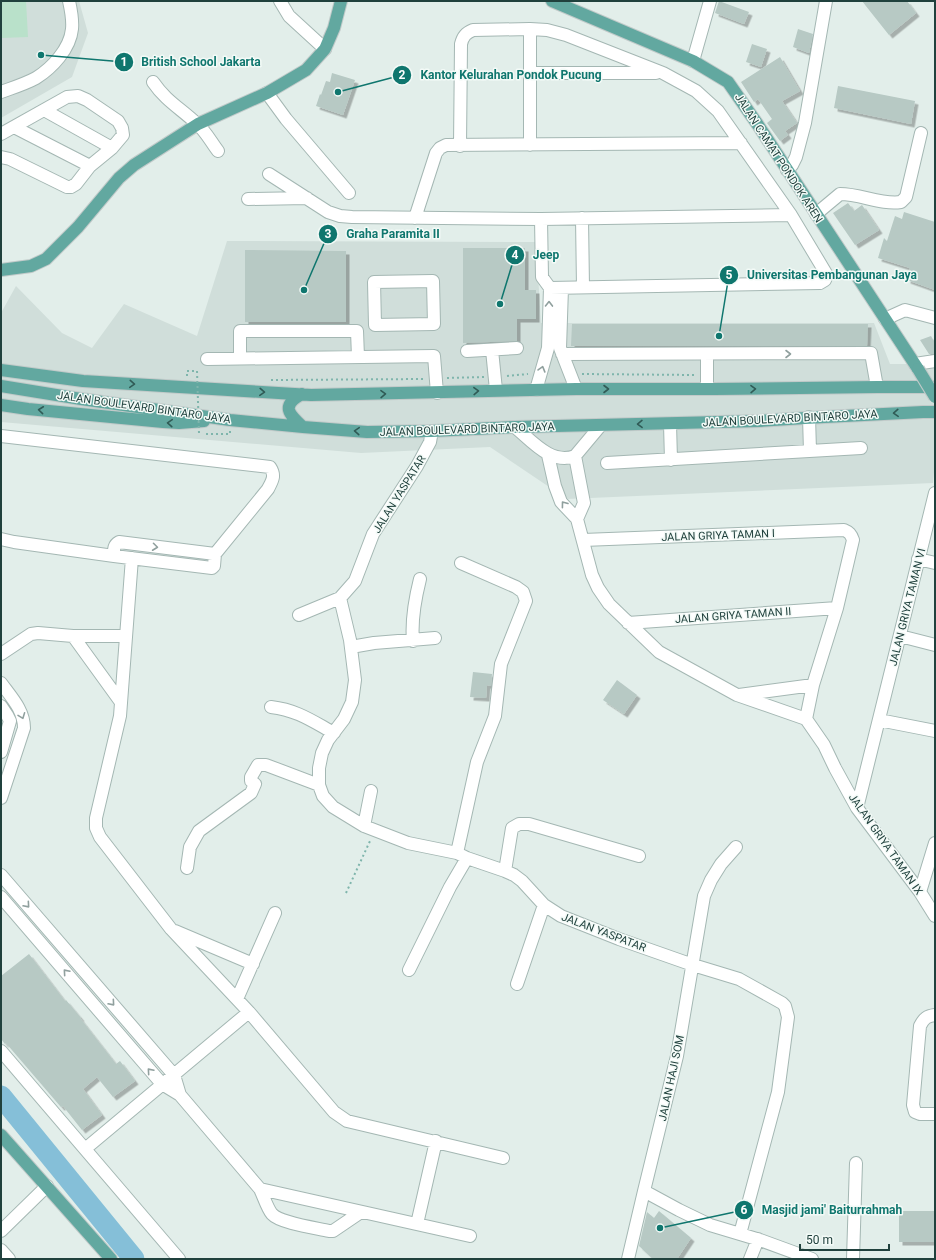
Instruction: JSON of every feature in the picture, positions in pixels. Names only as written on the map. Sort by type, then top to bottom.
[{"type":"main road","points":[[1,270],[31,266],[46,259],[78,227],[119,178],[134,165],[198,124],[267,93],[306,70],[325,50],[334,28],[341,1]]},
{"type":"main road","name":"JALAN CAMAT PONDOK AREN","points":[[552,1],[693,61],[730,84],[917,367],[935,397]]},
{"type":"main road","name":"JALAN BOULEVARD BINTARO JAYA","points":[[1,370],[83,381],[302,394],[437,393],[496,390],[576,389],[711,390],[935,387]]},
{"type":"main road","name":"JALAN BOULEVARD BINTARO JAYA","points":[[1,386],[223,419],[367,432],[674,424],[935,412]]},
{"type":"main road","points":[[302,394],[292,400],[289,407],[289,413],[303,427]]},
{"type":"main road","points":[[1,405],[174,423],[223,419]]},
{"type":"main road","points":[[1,1135],[111,1259]]},
{"type":"street","points":[[1,92],[36,78],[55,63],[67,45],[72,30],[72,15],[69,1]]},
{"type":"street","points":[[280,1],[289,16],[325,50]]},
{"type":"street","points":[[693,61],[710,1]]},
{"type":"street","points":[[787,170],[792,165],[796,157],[805,123],[826,1]]},
{"type":"street","points":[[530,28],[530,145]]},
{"type":"street","points":[[460,146],[461,44],[467,33],[473,30],[530,28],[548,30],[566,35],[663,73],[696,91],[718,111],[791,215],[827,275],[825,280],[820,283],[550,288]]},
{"type":"street","points":[[530,73],[663,73]]},
{"type":"street","points":[[153,82],[159,91],[172,104],[198,124],[218,151]]},
{"type":"street","points":[[267,93],[286,119],[349,193]]},
{"type":"street","points":[[1,134],[67,97],[78,96],[87,100],[118,121],[122,128],[123,135],[112,148],[90,166],[76,184],[71,187],[67,187],[10,159],[1,157]]},
{"type":"street","points":[[44,110],[112,148]]},
{"type":"street","points":[[14,127],[90,166]]},
{"type":"street","points":[[816,214],[840,194],[851,194],[894,204],[901,202],[906,197],[921,133]]},
{"type":"street","points":[[415,218],[436,153],[440,148],[446,146],[741,143]]},
{"type":"street","points":[[268,174],[328,212],[340,216],[352,217],[541,219],[791,215]]},
{"type":"street","points":[[248,198],[307,198]]},
{"type":"street","points":[[582,218],[583,287]]},
{"type":"street","points":[[541,219],[542,276],[550,288],[557,350],[576,389]]},
{"type":"street","points":[[433,281],[434,324],[375,325],[375,315],[374,282],[433,281]]},
{"type":"street","points":[[536,390],[541,373],[557,350],[562,288]]},
{"type":"street","points":[[885,319],[905,310],[935,318]]},
{"type":"street","points":[[240,358],[240,331],[356,331],[375,315]]},
{"type":"street","points":[[356,331],[358,357]]},
{"type":"street","points":[[468,351],[517,348]]},
{"type":"street","points":[[492,350],[496,390]]},
{"type":"street","points":[[557,350],[710,354],[871,353],[876,387]]},
{"type":"street","points":[[710,354],[707,375],[711,390]]},
{"type":"street","points":[[710,354],[711,390]]},
{"type":"street","points":[[208,359],[434,356],[437,393]]},
{"type":"street","points":[[917,367],[935,361]]},
{"type":"street","points":[[807,418],[808,451]]},
{"type":"street","points":[[674,424],[675,459]]},
{"type":"street","points":[[515,427],[548,455],[556,457],[572,457],[575,456],[601,425]]},
{"type":"street","name":"JALAN YASPATAR","points":[[340,598],[355,581],[373,534],[417,466],[430,442],[432,431]]},
{"type":"street","points":[[1,436],[270,468],[274,477],[268,489],[215,554],[214,566],[210,568],[114,556],[1,539]]},
{"type":"street","points":[[607,463],[861,448]]},
{"type":"street","points":[[548,455],[555,486],[561,502],[577,520],[592,575],[598,588],[609,604],[659,652],[737,696],[806,719],[813,686],[837,608]]},
{"type":"street","points":[[575,456],[584,502],[577,520]]},
{"type":"street","name":"JALAN GRIYA TAMAN VI","points":[[857,808],[935,493]]},
{"type":"street","name":"JALAN GRIYA TAMAN I","points":[[582,540],[848,531],[853,540],[837,608]]},
{"type":"street","points":[[1,550],[14,542]]},
{"type":"street","points":[[114,556],[116,544],[119,542],[215,554]]},
{"type":"street","points":[[132,558],[120,716],[96,818],[96,828],[100,837],[171,929],[249,1012],[339,1117],[347,1121],[503,1158]]},
{"type":"street","points":[[918,559],[935,563]]},
{"type":"street","points":[[409,970],[450,887],[462,856],[477,762],[495,716],[501,664],[526,601],[523,592],[516,587],[461,562]]},
{"type":"street","points":[[413,641],[412,626],[415,601],[420,579]]},
{"type":"street","points":[[187,868],[190,847],[199,831],[251,793],[255,784],[251,781],[251,777],[258,765],[266,765],[319,785],[319,768],[322,753],[328,740],[344,719],[352,702],[355,680],[351,647],[340,598],[300,615]]},
{"type":"street","name":"JALAN GRIYA TAMAN II","points":[[628,623],[837,608]]},
{"type":"street","points":[[1,654],[31,634],[126,636]]},
{"type":"street","points":[[73,636],[120,701]]},
{"type":"street","points":[[900,636],[935,644]]},
{"type":"street","points":[[351,647],[374,643],[435,638]]},
{"type":"street","points":[[1,683],[24,719],[24,728],[1,798]]},
{"type":"street","points":[[737,696],[813,686]]},
{"type":"street","points":[[1,706],[8,715],[10,721],[1,752]]},
{"type":"street","points":[[271,707],[283,708],[298,713],[334,733]]},
{"type":"street","name":"JALAN GRIYA TAMAN IX","points":[[806,719],[824,745],[857,808],[920,892],[935,916]]},
{"type":"street","points":[[879,720],[935,731]]},
{"type":"street","name":"JALAN YASPATAR","points":[[319,785],[323,796],[333,807],[369,828],[408,843],[462,856],[505,871],[522,881],[544,905],[561,916],[619,940],[739,979],[775,998],[785,1006],[788,1017],[778,1092],[740,1234]]},
{"type":"street","points":[[369,828],[371,791]]},
{"type":"street","points":[[505,871],[512,828],[519,824],[529,824],[639,856]]},
{"type":"street","points":[[920,892],[935,843]]},
{"type":"street","name":"JALAN HAJI SOM","points":[[628,1259],[677,1056],[704,896],[711,880],[721,864],[736,847]]},
{"type":"street","points":[[1,875],[174,1075],[180,1095]]},
{"type":"street","points":[[1,897],[162,1084],[180,1095],[260,1189],[271,1213],[275,1217],[283,1221],[333,1231],[361,1212]]},
{"type":"street","points":[[517,984],[544,905]]},
{"type":"street","points":[[237,999],[275,913]]},
{"type":"street","points":[[171,929],[253,964]]},
{"type":"street","points":[[85,1149],[249,1012]]},
{"type":"street","points":[[935,1015],[927,1016],[920,1026],[913,1105],[915,1112],[920,1114],[935,1114]]},
{"type":"street","points":[[1,1051],[178,1259]]},
{"type":"street","points":[[417,1224],[436,1141]]},
{"type":"street","points":[[853,1259],[856,1163]]},
{"type":"street","points":[[1,1231],[47,1186]]},
{"type":"street","points":[[260,1189],[470,1236]]},
{"type":"street","points":[[644,1191],[678,1210],[704,1222],[758,1239],[812,1259]]},
{"type":"street","points":[[750,1259],[758,1239]]},
{"type":"street","points":[[1,1250],[9,1259]]},
{"type":"path","points":[[187,371],[197,371],[198,433],[230,434]]},
{"type":"path","points":[[264,380],[303,378],[495,377],[541,373]]},
{"type":"path","points":[[570,374],[707,375]]},
{"type":"path","points":[[195,382],[202,382]]},
{"type":"path","points":[[346,893],[369,828]]},
{"type":"shaded area","points":[[1,1],[79,1],[88,33],[72,77],[1,118]]},
{"type":"shaded area","points":[[227,241],[536,242],[541,323],[874,323],[890,364],[935,364],[935,461],[933,483],[567,499],[490,447],[361,453],[1,422],[1,313],[16,286],[62,333],[92,348],[124,304],[197,336]]},
{"type":"green space","points":[[1,1],[26,1],[28,37],[1,38]]},
{"type":"building","points":[[719,1],[749,12],[744,24],[715,13]]},
{"type":"building","points":[[862,1],[907,1],[916,13],[889,35]]},
{"type":"building","points":[[798,29],[813,34],[809,53],[793,47]]},
{"type":"building","points":[[752,44],[767,49],[761,67],[746,62]]},
{"type":"building","points":[[780,57],[800,91],[782,101],[797,123],[785,131],[788,135],[780,141],[767,123],[772,119],[758,99],[754,102],[741,82]]},
{"type":"building","points":[[332,73],[355,80],[343,115],[316,106],[326,81],[330,82]]},
{"type":"building","points":[[838,86],[915,101],[911,124],[834,108]]},
{"type":"building","points":[[848,203],[854,211],[862,205],[879,230],[855,245],[833,213]]},
{"type":"building","points":[[904,212],[935,222],[935,290],[907,280],[910,268],[878,258],[884,238],[887,241],[895,216],[902,219]]},
{"type":"building","points":[[463,248],[525,248],[525,290],[536,290],[536,319],[517,319],[517,341],[463,343]]},
{"type":"building","points":[[245,250],[346,251],[346,322],[245,322]]},
{"type":"building","points":[[572,324],[868,324],[867,346],[571,346]]},
{"type":"building","points":[[931,336],[935,343],[935,354],[929,354],[920,340]]},
{"type":"building","points":[[473,672],[492,674],[491,686],[487,685],[486,698],[470,697]]},
{"type":"building","points":[[617,680],[637,695],[624,714],[603,700]]},
{"type":"building","points":[[29,954],[116,1064],[120,1061],[135,1081],[113,1097],[97,1077],[83,1089],[102,1115],[82,1130],[63,1106],[61,1107],[1,1039],[1,976]]},
{"type":"building","points":[[659,1211],[691,1238],[677,1259],[653,1259],[639,1246],[647,1212],[654,1218]]},
{"type":"building","points":[[899,1211],[935,1211],[935,1242],[899,1242]]},
{"type":"waterway","points":[[1,1096],[134,1259]]},
{"type":"place","name":"British School Jakarta","points":[[41,55]]},
{"type":"place","name":"Kantor Kelurahan Pondok Pucung","points":[[338,92]]},
{"type":"place","name":"Graha Paramita II","points":[[304,290]]},
{"type":"place","name":"Jeep","points":[[500,304]]},
{"type":"place","name":"Universitas Pembangunan Jaya","points":[[719,336]]},
{"type":"place","name":"Masjid jami' Baiturrahmah","points":[[660,1228]]}]
